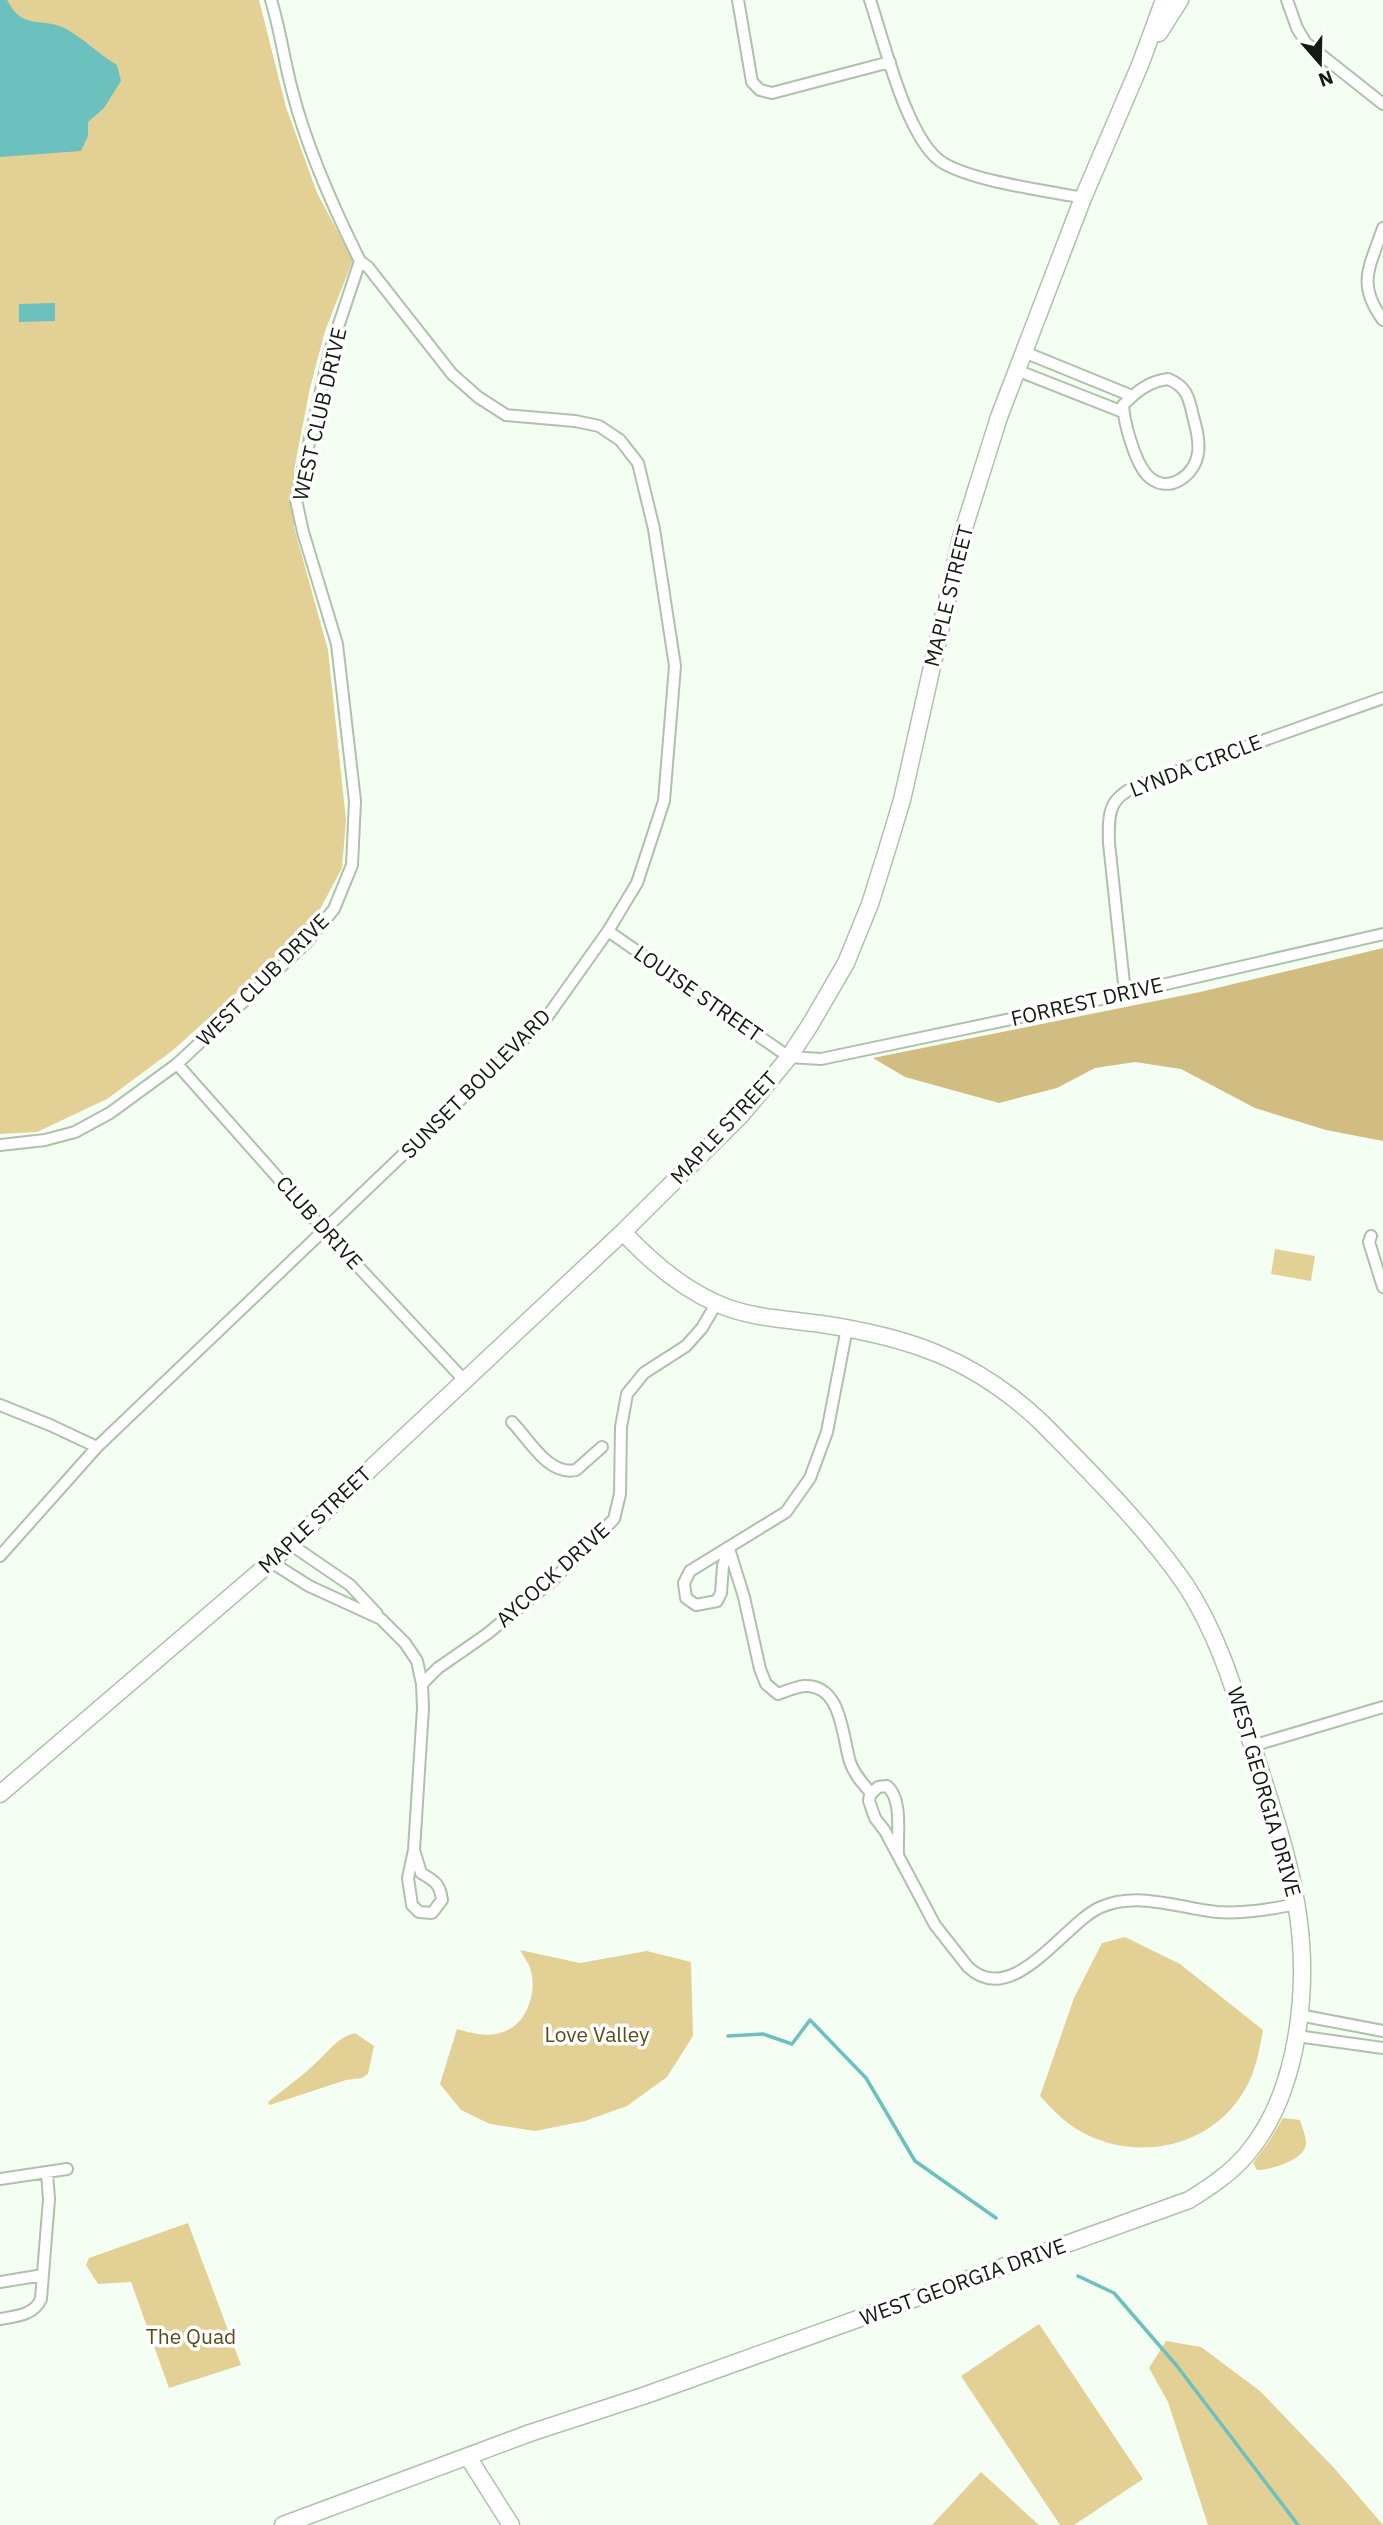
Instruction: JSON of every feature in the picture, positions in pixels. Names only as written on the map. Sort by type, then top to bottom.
[{"type":"street","points":[[271,0],[292,92],[309,142],[333,208],[360,261]]},
{"type":"street","points":[[738,0],[752,82],[761,90],[772,93],[890,62]]},
{"type":"street","points":[[870,0],[912,124],[925,147],[942,162],[971,175],[1083,198]]},
{"type":"street","name":"MAPLE STREET","points":[[0,1794],[271,1562],[623,1233],[743,1114],[789,1057],[846,963],[870,904],[902,800],[961,538],[1016,370],[1164,0]]},
{"type":"street","name":"MAPLE STREET","points":[[1140,65],[1180,0]]},
{"type":"street","points":[[1287,0],[1297,28],[1306,43],[1383,104]]},
{"type":"street","points":[[1383,228],[1366,280],[1374,308],[1383,320]]},
{"type":"street","name":"SUNSET BOULEVARD","points":[[0,1556],[97,1447],[547,1017],[608,932],[638,883],[664,801],[675,666],[654,529],[638,463],[620,440],[599,426],[575,421],[506,415],[478,397],[452,374],[368,267],[360,261]]},
{"type":"street","name":"WEST CLUB DRIVE","points":[[0,1145],[44,1140],[75,1132],[110,1113],[177,1064],[306,943],[334,909],[352,865],[355,801],[337,644],[296,500],[330,351],[360,261]]},
{"type":"street","points":[[1024,352],[1132,396]]},
{"type":"street","points":[[1016,370],[1123,412]]},
{"type":"street","points":[[1168,379],[1180,384],[1189,398],[1199,447],[1191,472],[1168,484],[1160,483],[1147,475],[1139,460],[1123,412],[1123,405],[1132,396],[1153,382],[1168,379]]},
{"type":"street","name":"LYNDA CIRCLE","points":[[1125,993],[1109,844],[1108,819],[1115,802],[1125,791],[1141,784],[1383,698]]},
{"type":"street","name":"LOUISE STREET","points":[[608,932],[789,1057]]},
{"type":"street","name":"FORREST DRIVE","points":[[789,1057],[821,1059],[1383,934]]},
{"type":"street","name":"CLUB DRIVE","points":[[177,1064],[325,1231],[464,1380]]},
{"type":"street","name":"WEST GEORGIA DRIVE","points":[[283,2525],[1189,2200],[1234,2168],[1258,2140],[1279,2101],[1297,2036],[1301,1986],[1297,1904],[1289,1870],[1228,1672],[1186,1585],[1159,1550],[1082,1464],[1024,1405],[949,1357],[894,1337],[746,1313],[716,1304],[674,1280],[623,1233]]},
{"type":"street","points":[[1371,1236],[1369,1241],[1383,1287]]},
{"type":"street","name":"AYCOCK DRIVE","points":[[422,1684],[438,1668],[487,1634],[553,1580],[614,1519],[620,1494],[621,1427],[627,1394],[644,1373],[686,1346],[702,1328],[716,1304]]},
{"type":"street","points":[[729,1549],[717,1601],[696,1605],[686,1598],[684,1583],[690,1571],[786,1511],[810,1478],[827,1432],[847,1328]]},
{"type":"street","points":[[0,1405],[97,1447]]},
{"type":"street","points":[[512,1422],[542,1457],[562,1470],[576,1470],[602,1447]]},
{"type":"street","points":[[290,1544],[350,1586],[405,1643],[417,1661],[423,1708],[414,1850],[408,1878],[409,1895],[412,1905],[419,1912],[432,1913],[442,1900],[440,1887],[421,1873],[414,1850]]},
{"type":"street","points":[[729,1549],[735,1562],[757,1646],[760,1669],[766,1684],[778,1693],[804,1686],[823,1690],[835,1703],[851,1764],[872,1793]]},
{"type":"street","points":[[271,1562],[309,1586],[381,1619]]},
{"type":"street","points":[[1252,1746],[1383,1707]]},
{"type":"street","points":[[898,1854],[898,1810],[891,1790],[887,1786],[878,1787],[869,1801],[870,1809],[898,1854],[935,1925],[973,1972],[988,1977],[1020,1972],[1046,1953],[1084,1917],[1122,1900],[1151,1901],[1218,1912],[1297,1904]]},
{"type":"street","points":[[1299,2015],[1383,2031]]},
{"type":"street","points":[[1297,2036],[1383,2048]]},
{"type":"street","points":[[0,2179],[67,2169]]},
{"type":"street","points":[[0,2319],[22,2315],[37,2308],[44,2289],[49,2199],[47,2173]]},
{"type":"street","points":[[0,2282],[44,2275]]},
{"type":"street","points":[[468,2457],[511,2525]]},
{"type":"green space","points":[[0,0],[259,0],[286,107],[317,193],[353,260],[325,331],[310,388],[294,470],[294,527],[328,650],[346,820],[342,868],[318,913],[261,971],[172,1051],[107,1099],[37,1132],[0,1134]]},
{"type":"green space","points":[[1275,1249],[1315,1256],[1311,1281],[1271,1274]]},
{"type":"green space","points":[[1125,1937],[1180,1964],[1263,2030],[1251,2076],[1230,2110],[1212,2126],[1192,2137],[1170,2144],[1124,2146],[1101,2141],[1069,2124],[1040,2096],[1074,1998],[1102,1943]]},
{"type":"green space","name":"Love Valley","points":[[520,1950],[580,1963],[647,1951],[691,1962],[693,2036],[667,2077],[627,2106],[585,2121],[535,2131],[490,2124],[461,2110],[440,2084],[457,2029],[489,2035],[510,2029],[518,2023],[529,2005],[533,1985],[529,1965]]},
{"type":"green space","points":[[355,2033],[374,2046],[368,2074],[270,2105],[268,2102],[338,2041]]},
{"type":"green space","points":[[1283,2118],[1300,2120],[1306,2140],[1304,2149],[1286,2163],[1257,2170],[1253,2163]]},
{"type":"green space","name":"The Quad","points":[[188,2223],[241,2365],[169,2388],[131,2282],[98,2284],[86,2265],[89,2258]]},
{"type":"green space","points":[[1039,2324],[1143,2479],[1074,2525],[1060,2525],[961,2376]]},
{"type":"green space","points":[[1166,2341],[1201,2347],[1260,2391],[1335,2469],[1383,2525],[1208,2525],[1168,2402],[1149,2368]]},
{"type":"green space","points":[[981,2472],[1039,2525],[932,2525]]},
{"type":"shaded area","points":[[1383,948],[1383,1141],[1326,1130],[1255,1108],[1181,1069],[1135,1062],[1095,1068],[1057,1088],[999,1103],[905,1077],[873,1058],[1200,992]]},
{"type":"water","points":[[0,0],[7,0],[13,10],[27,20],[68,30],[117,65],[121,81],[104,108],[88,122],[88,136],[81,151],[0,157]]},
{"type":"water","points":[[55,303],[55,321],[19,322],[19,304]]},
{"type":"waterway","points":[[728,2036],[763,2034],[792,2044],[810,2020],[866,2078],[915,2161],[996,2218]]},
{"type":"waterway","points":[[1078,2276],[1114,2293],[1177,2366],[1298,2525]]}]
